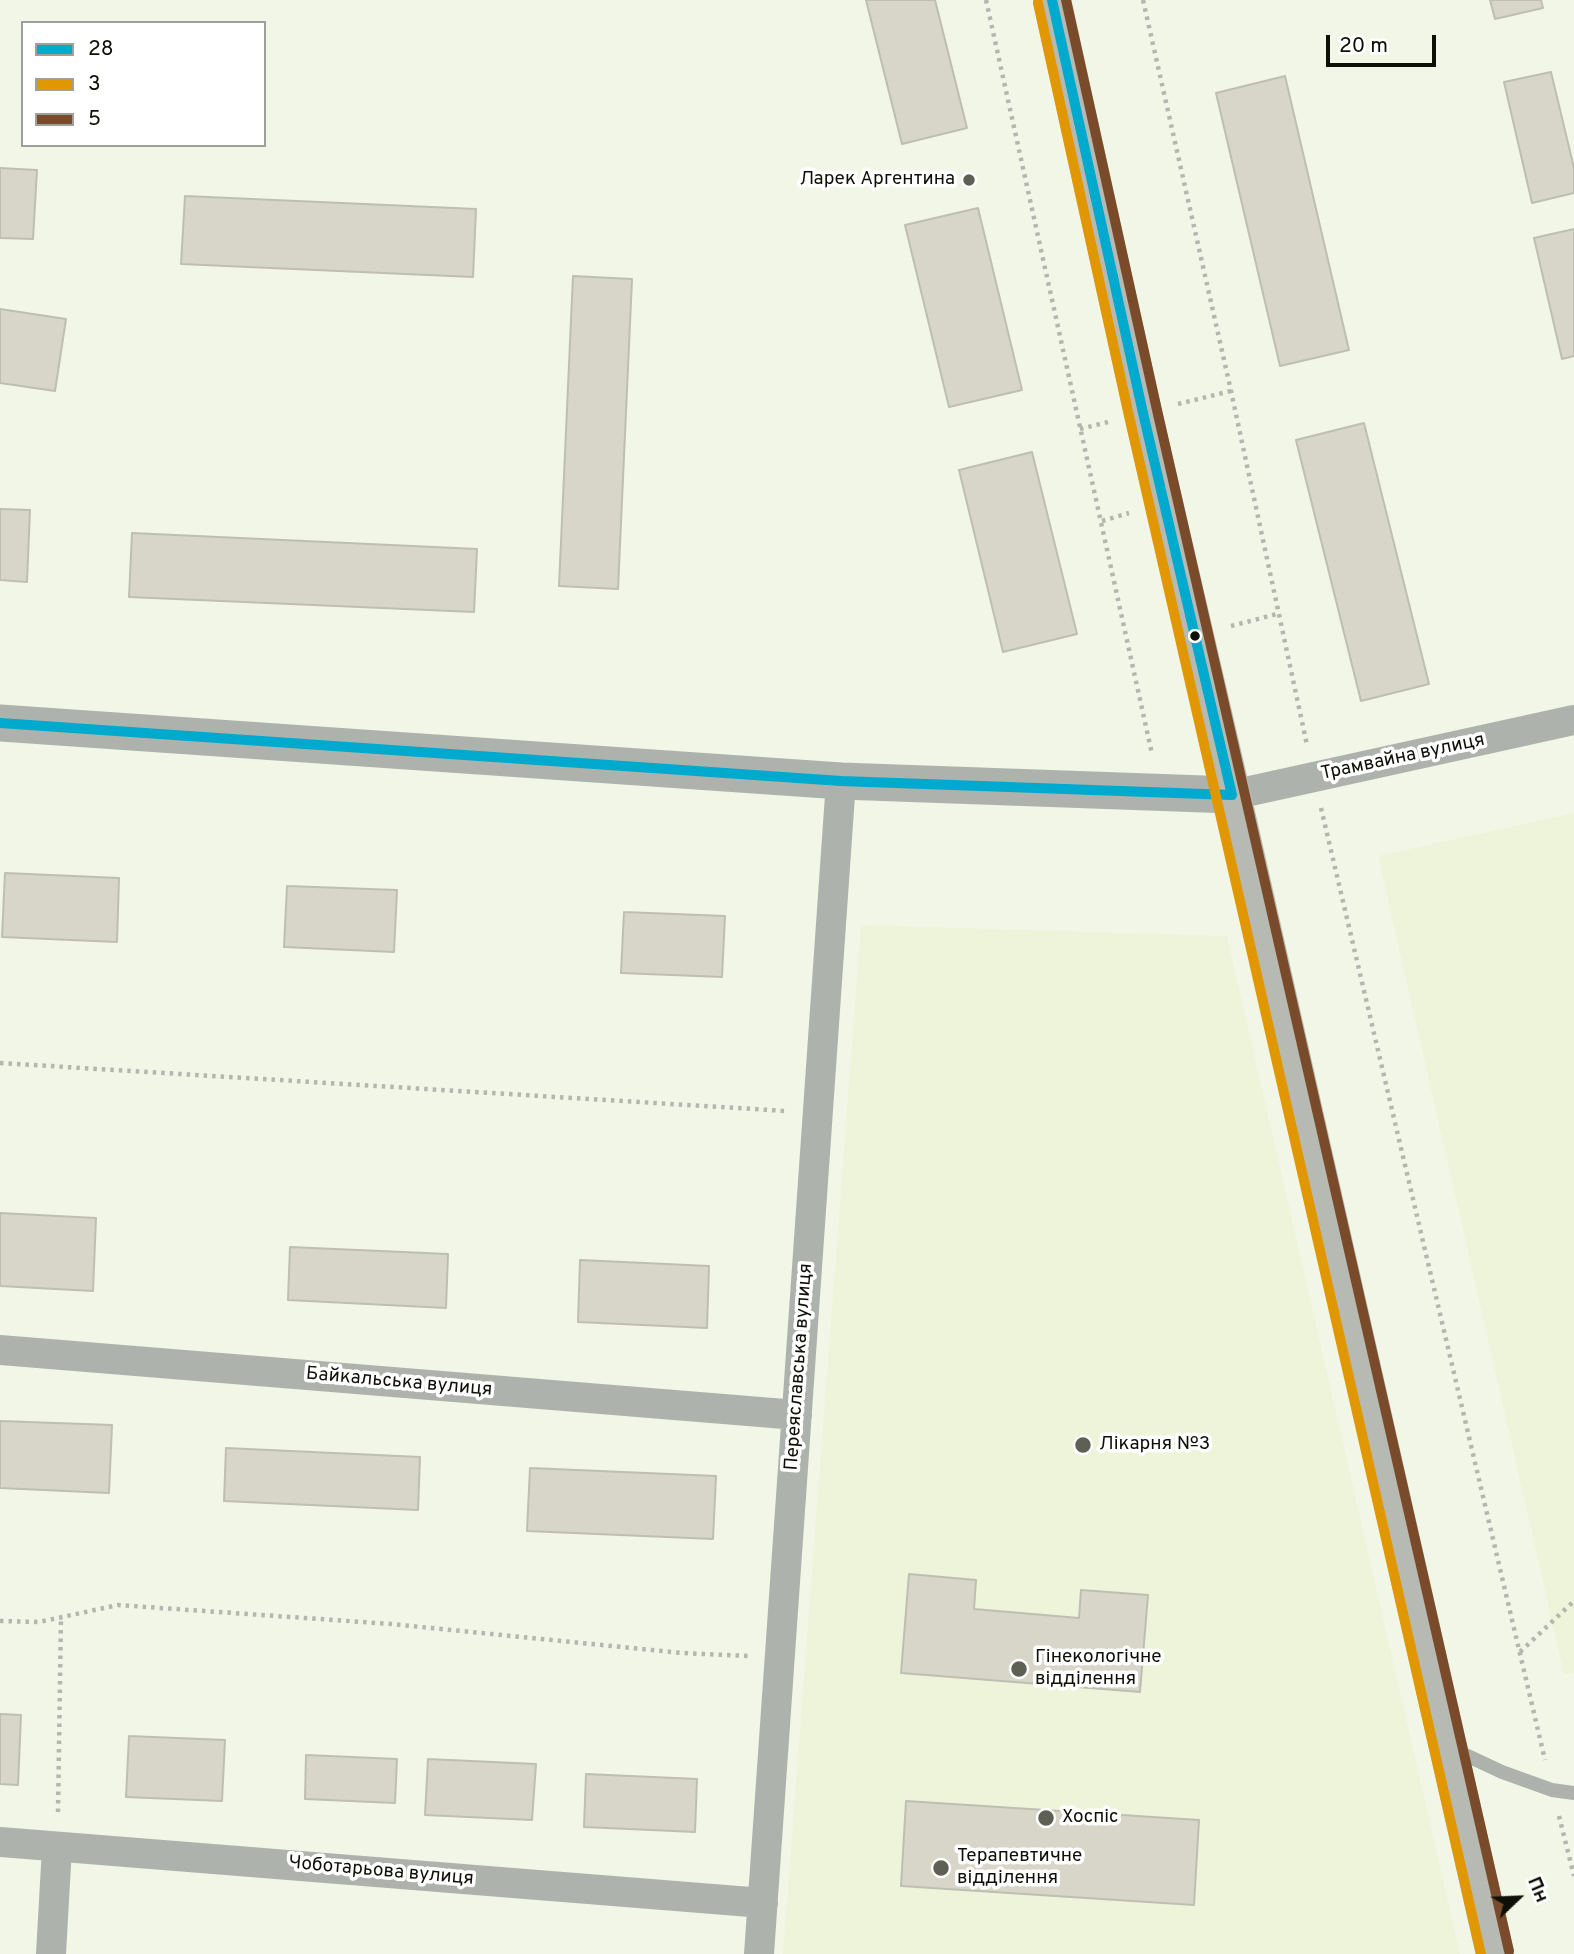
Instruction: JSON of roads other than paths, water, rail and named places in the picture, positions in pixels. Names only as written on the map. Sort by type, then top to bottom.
[{"type":"main road","points":[[1052,0],[1143,413],[1495,1954]]},
{"type":"street","name":"Трамвайна вулиця","points":[[1232,796],[1574,720]]},
{"type":"street","points":[[0,723],[841,781],[1232,796]]},
{"type":"street","name":"Переяславська вулиця","points":[[759,1954],[841,781]]},
{"type":"street","name":"Байкальська вулиця","points":[[0,1350],[797,1415]]},
{"type":"street","name":"Чоботарьова вулиця","points":[[0,1842],[763,1903]]},
{"type":"street","points":[[51,1954],[57,1847]]},
{"type":"lane","points":[[1448,1746],[1502,1772],[1552,1790],[1574,1793]]},
{"type":"place","name":"Ларек Аргентина","points":[[969,180]]},
{"type":"place","name":"Лікарня №3","points":[[1083,1445]]},
{"type":"place","name":"Гінекологічне відділення","points":[[1019,1669]]},
{"type":"place","name":"Хоспіс","points":[[1046,1818]]},
{"type":"place","name":"Терапевтичне відділення","points":[[941,1868]]}]
